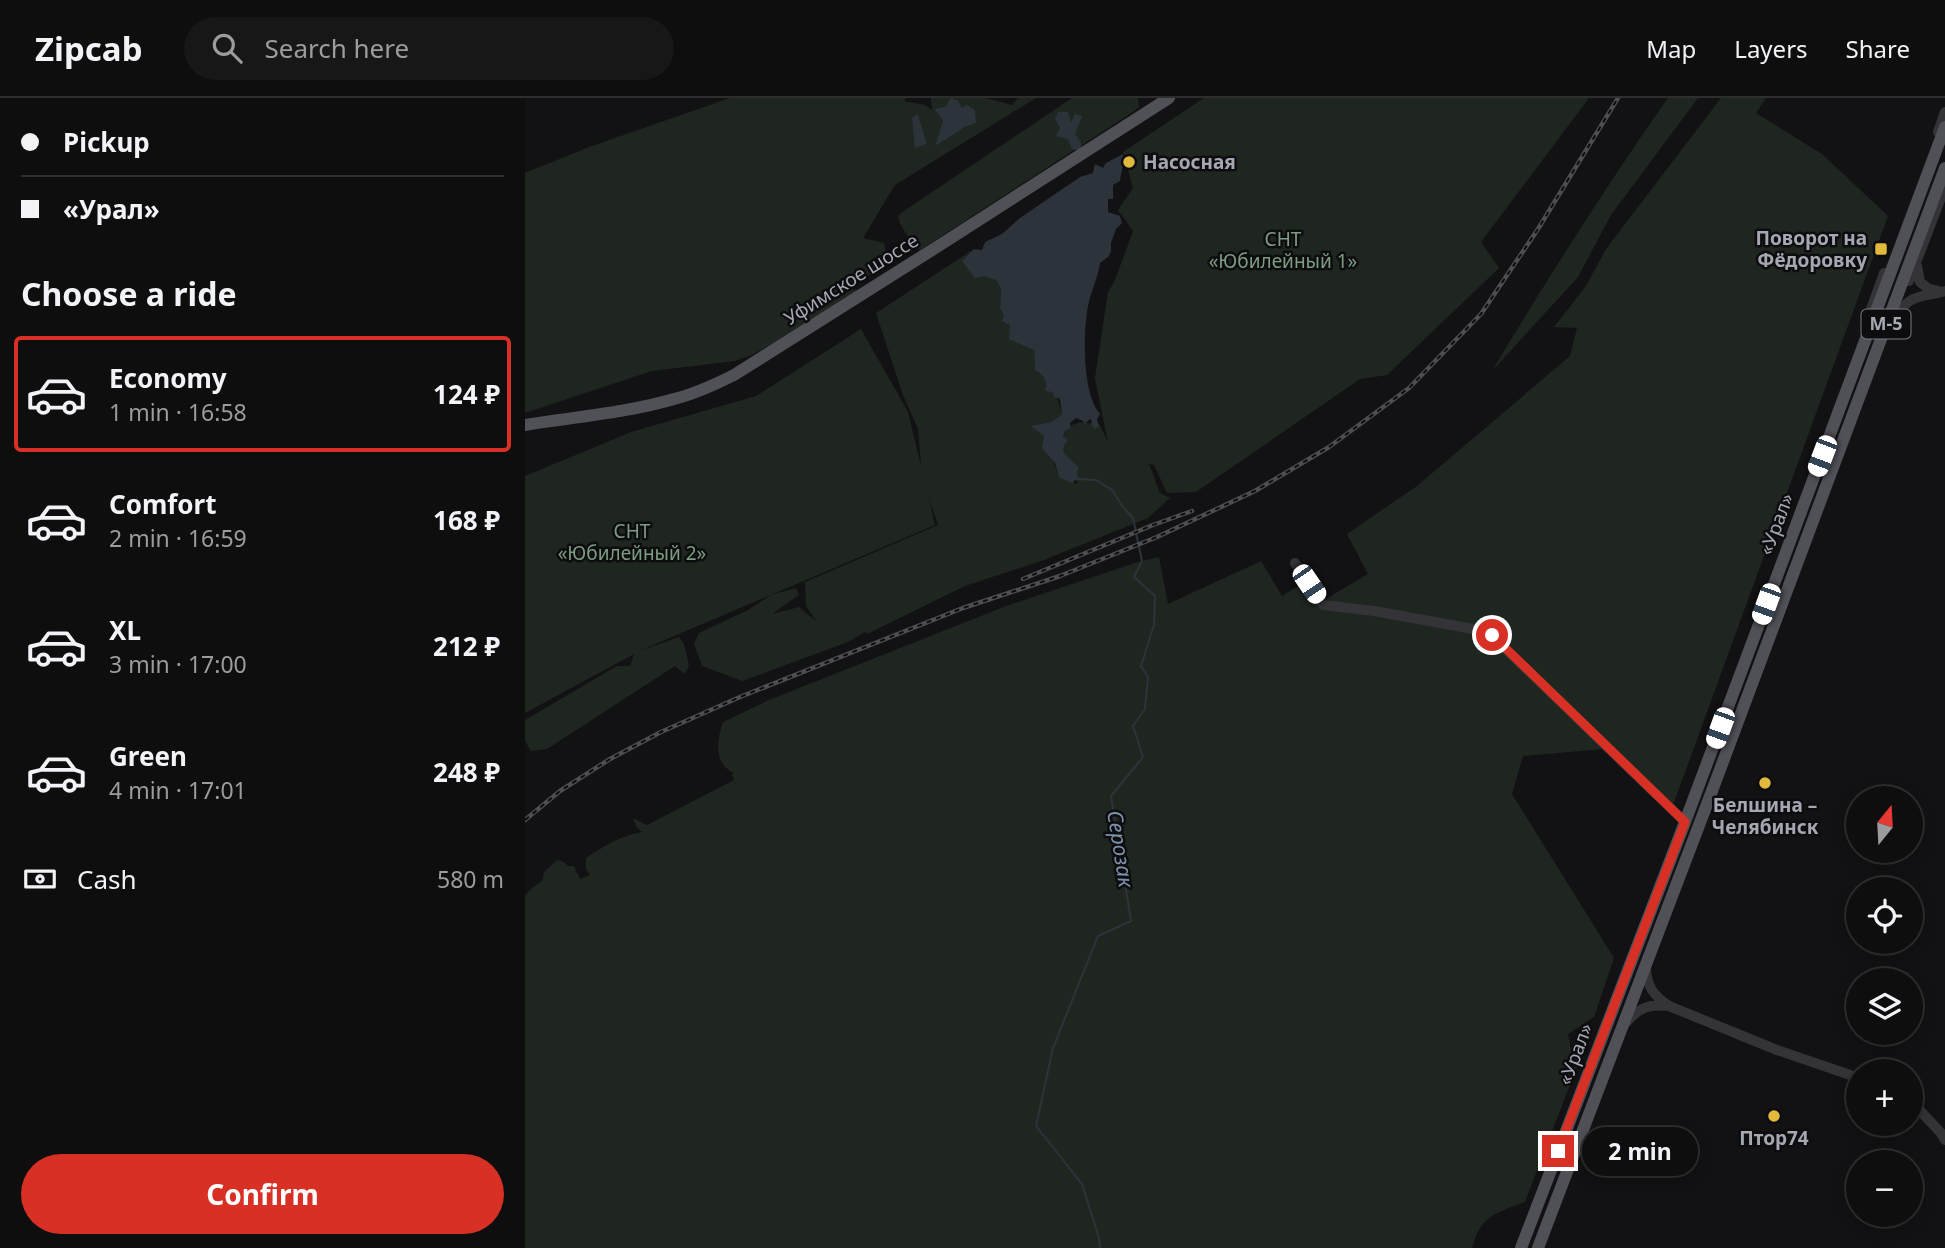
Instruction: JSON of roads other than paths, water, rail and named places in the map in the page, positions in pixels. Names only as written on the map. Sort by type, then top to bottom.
[{"type":"main road","name":"Уфимское шоссе","points":[[525,425],[673,400],[704,390],[734,375],[1169,98]]},
{"type":"main road","name":"«Урал»","points":[[1521,1248],[1685,822],[1945,127]]},
{"type":"main road","name":"«Урал»","points":[[1538,1248],[1945,168]]},
{"type":"street","points":[[1868,332],[1873,301],[1945,113]]},
{"type":"street","points":[[1829,480],[1845,449],[1945,187]]},
{"type":"street","points":[[1917,262],[1917,276],[1924,286],[1933,290],[1945,290]]},
{"type":"street","points":[[1893,323],[1910,299],[1945,290]]},
{"type":"street","points":[[1295,563],[1323,605],[1374,611],[1492,635],[1685,822]]},
{"type":"street","points":[[1647,961],[1646,977],[1649,988],[1669,1006],[1777,1050],[1846,1074]]},
{"type":"street","points":[[1618,1037],[1628,1020],[1645,1006],[1669,1006]]},
{"type":"street","points":[[1923,1114],[1945,1140]]},
{"type":"waterway","name":"Серозак","points":[[1077,479],[1096,480],[1112,490],[1133,518],[1142,561],[1134,577],[1155,596],[1154,625],[1141,666],[1148,677],[1145,709],[1133,726],[1143,757],[1111,796],[1131,921],[1098,936],[1053,1048],[1036,1126],[1082,1184],[1100,1248]]},
{"type":"railway","points":[[525,820],[560,791],[610,759],[661,732],[740,697],[963,608],[1060,576],[1157,537],[1255,491],[1329,447],[1409,388],[1481,314],[1538,229],[1618,98]]},
{"type":"railway","points":[[1023,579],[1192,511]]},
{"type":"place","name":"Насосная","points":[[1129,162]]},
{"type":"place","name":"Поворот на Фёдоровку","points":[[1881,249]]},
{"type":"place","name":"Белшина – Челябинск","points":[[1765,783]]},
{"type":"place","name":"Птор74","points":[[1774,1116]]},
{"type":"park label","name":"СНТ «Юбилейный 1»","points":[[1283,250]]},
{"type":"park label","name":"СНТ «Юбилейный 2»","points":[[632,542]]}]
